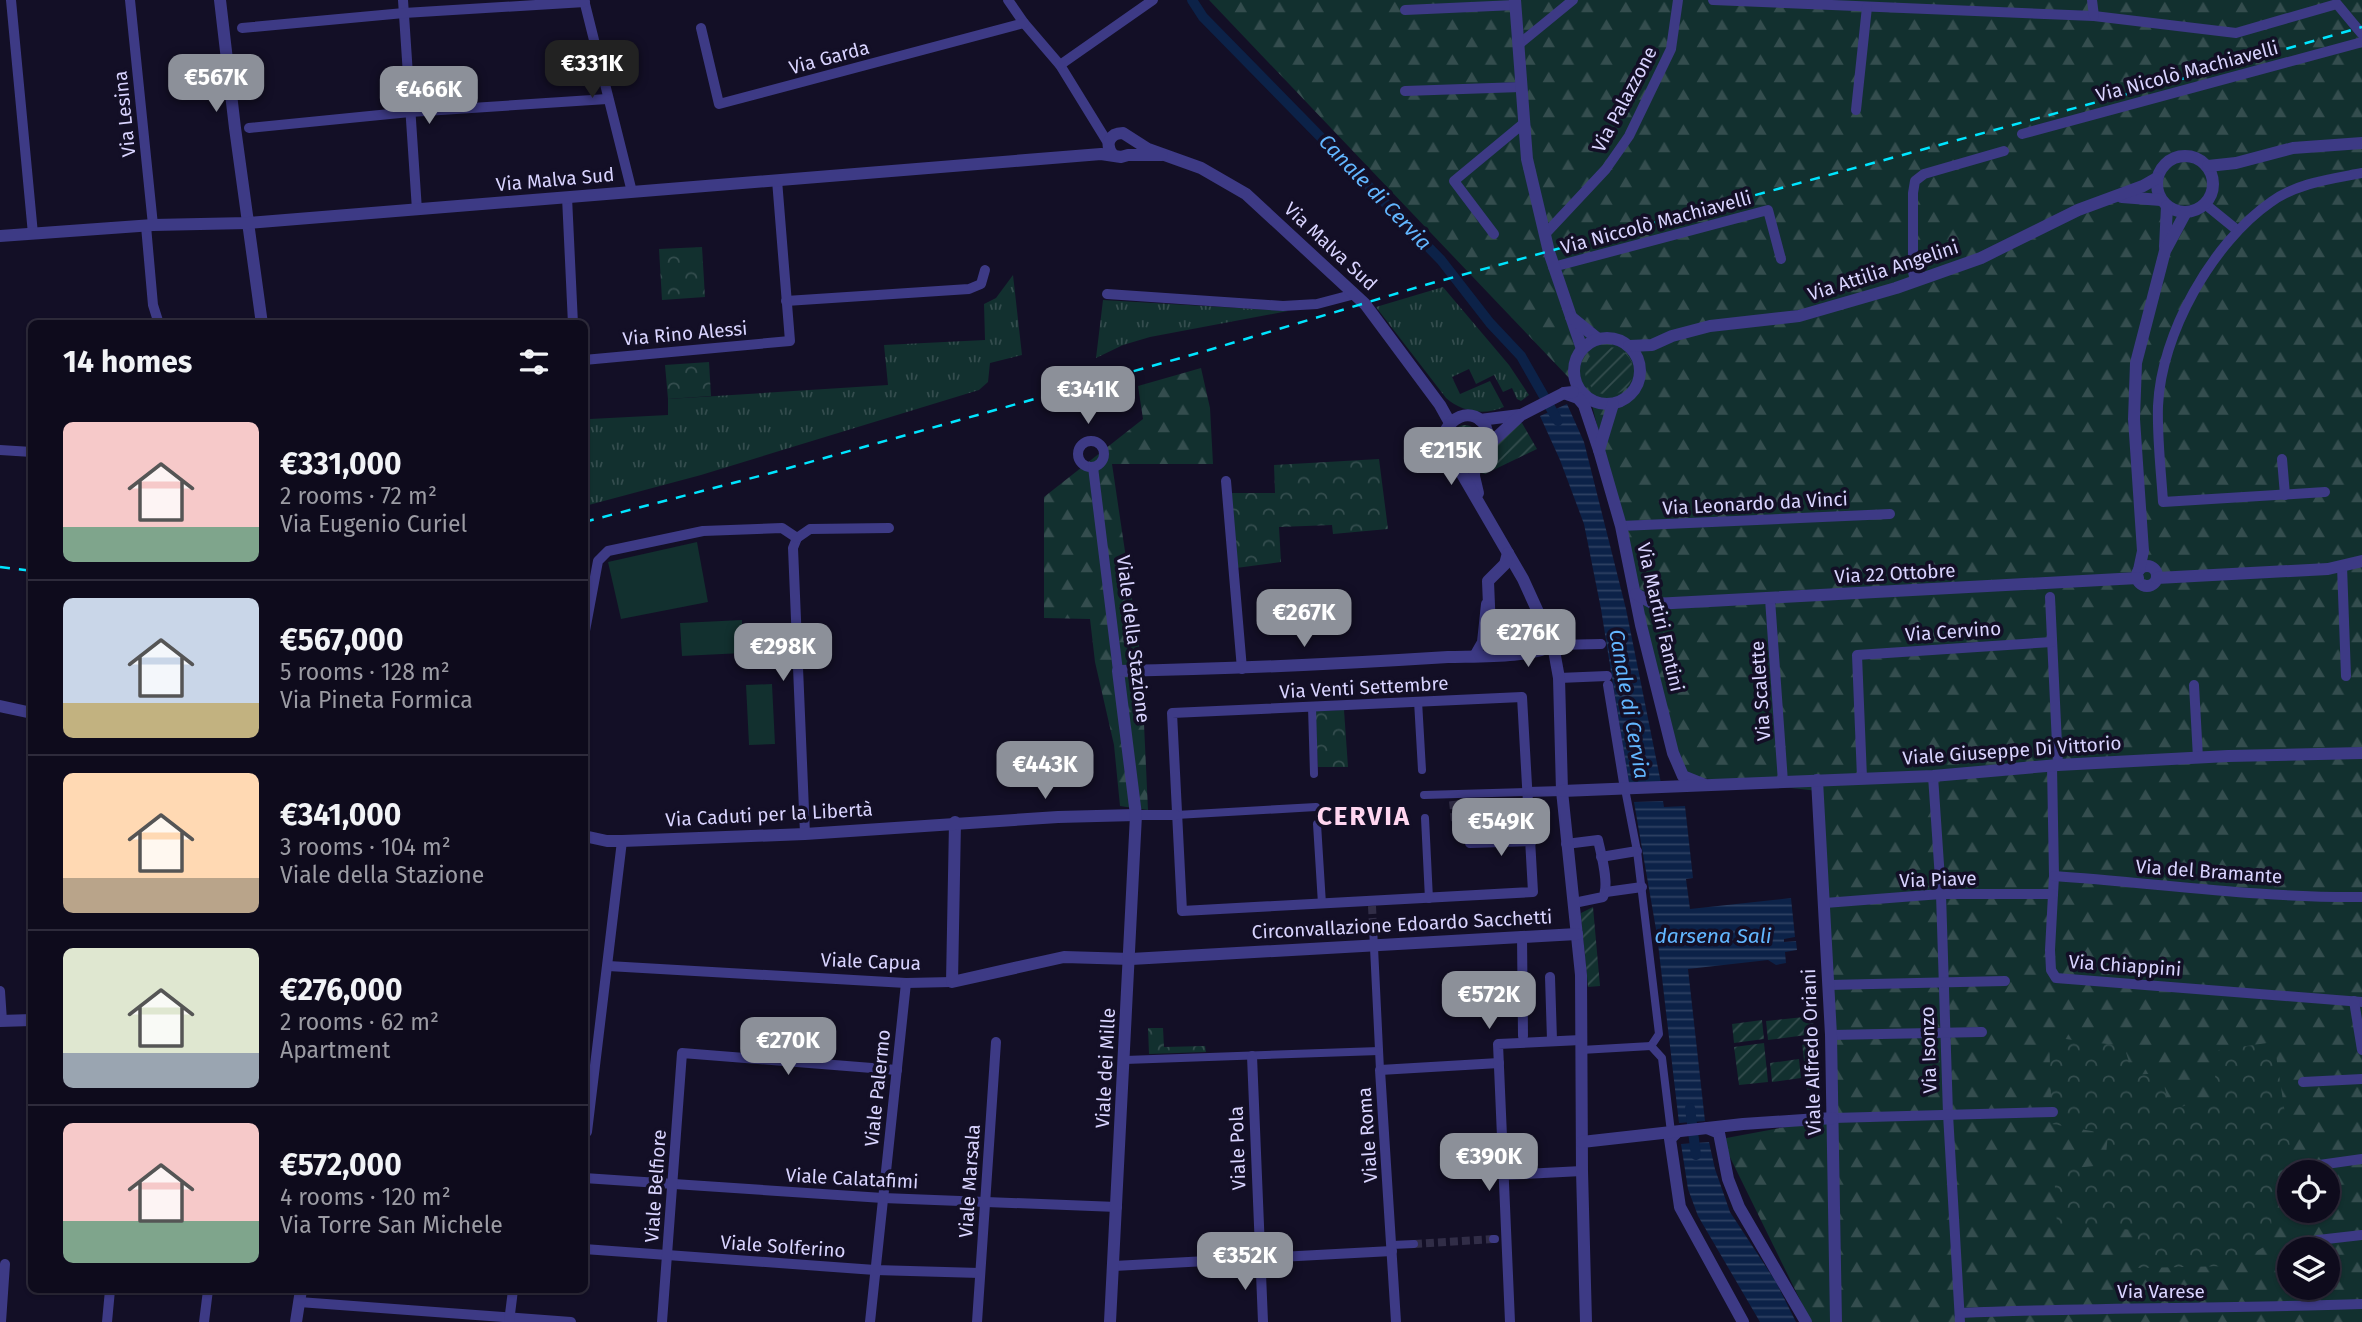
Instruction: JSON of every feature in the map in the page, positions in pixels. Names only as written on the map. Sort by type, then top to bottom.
[{"type":"street","points":[[11,0],[33,233]]},
{"type":"street","name":"Via Lesina","points":[[130,0],[153,305],[158,320]]},
{"type":"street","points":[[220,0],[261,320]]},
{"type":"street","points":[[403,0],[416,210]]},
{"type":"street","points":[[1008,0],[1060,65],[1111,149],[1121,158],[1128,155],[1133,148],[1128,136],[1095,119]]},
{"type":"street","points":[[1060,65],[1153,0]]},
{"type":"street","points":[[1518,45],[1573,0]]},
{"type":"street","name":"Via Palazzone","points":[[1547,232],[1606,169],[1629,136],[1671,49],[1678,0]]},
{"type":"street","points":[[1713,0],[2094,16],[2236,33],[2337,2],[2362,34]]},
{"type":"street","points":[[2092,0],[2094,16]]},
{"type":"street","points":[[242,28],[404,13],[584,1],[632,192]]},
{"type":"street","points":[[1405,10],[1515,3],[1527,159],[1555,267]]},
{"type":"street","points":[[1856,110],[1867,7]]},
{"type":"street","name":"Via Garda","points":[[701,28],[719,104],[1024,23]]},
{"type":"street","name":"Via Nicolò Machiavelli","points":[[2022,134],[2362,42]]},
{"type":"street","points":[[1405,92],[1521,87]]},
{"type":"street","points":[[249,128],[410,111],[607,99]]},
{"type":"street","points":[[1494,234],[1454,181],[1524,123]]},
{"type":"street","points":[[1111,149],[1112,136],[1128,136]]},
{"type":"street","name":"Via Malva Sud","points":[[1128,136],[1162,155],[1201,168],[1246,194],[1355,294],[1394,339],[1450,423]]},
{"type":"street","points":[[2208,166],[2236,163],[2293,148],[2362,142]]},
{"type":"street","name":"Via Malva Sud","points":[[0,236],[149,225],[248,223],[416,210],[1101,154],[1111,149]]},
{"type":"street","points":[[1915,282],[1915,181],[1924,174],[2004,151]]},
{"type":"street","name":"Via Malva Sud","points":[[1128,155],[1162,155]]},
{"type":"street","points":[[2165,251],[2164,203],[2157,178],[2165,164],[2179,156],[2195,157],[2208,166],[2213,185]]},
{"type":"street","points":[[2147,574],[2138,505],[2134,419],[2136,363],[2165,251],[2186,212],[2205,204],[2213,185],[2236,163]]},
{"type":"street","points":[[2163,502],[2158,407],[2162,370],[2180,319],[2209,268],[2237,230],[2272,201],[2307,184],[2362,173]]},
{"type":"street","name":"Via Attilia Angelini","points":[[1629,346],[1652,345],[1672,336],[1710,326],[1812,313],[1915,282],[1981,258],[2078,211],[2157,178]]},
{"type":"street","points":[[777,180],[786,301],[969,289],[981,284],[985,270]]},
{"type":"street","points":[[1533,183],[1561,294],[1582,349]]},
{"type":"street","points":[[567,197],[573,320]]},
{"type":"street","name":"Via Attilia Angelini","points":[[2114,197],[2164,203]]},
{"type":"street","points":[[2164,203],[2186,212]]},
{"type":"street","points":[[2205,204],[2237,230]]},
{"type":"street","name":"Via Niccolò Machiavelli","points":[[1555,267],[1768,210],[1781,259]]},
{"type":"street","points":[[1107,294],[1283,306],[1317,304],[1355,294]]},
{"type":"street","name":"Via Rino Alessi","points":[[588,360],[790,341],[786,301]]},
{"type":"street","points":[[1571,317],[1598,339]]},
{"type":"street","points":[[1600,445],[1597,410],[1581,392],[1574,379],[1574,368],[1582,349],[1598,339],[1619,340],[1636,354],[1640,365]]},
{"type":"street","points":[[1591,401],[1614,404],[1623,400],[1637,385],[1640,365],[1652,345]]},
{"type":"street","points":[[1564,393],[1574,379]]},
{"type":"street","points":[[1464,415],[1450,423],[1445,434],[1446,443],[1459,458],[1475,457],[1521,415],[1564,393],[1581,392]]},
{"type":"street","points":[[1564,393],[1578,398],[1584,405],[1600,445]]},
{"type":"street","points":[[1600,445],[1614,404]]},
{"type":"street","points":[[1440,405],[1480,420],[1521,415]]},
{"type":"street","points":[[1480,420],[1488,430],[1486,446]]},
{"type":"street","name":"Via Martiri Fantini","points":[[1600,445],[1673,753],[1683,776],[1709,786]]},
{"type":"street","points":[[0,450],[28,452]]},
{"type":"street","points":[[1475,457],[1474,476],[1480,503]]},
{"type":"street","name":"Circonvallazione Edoardo Sacchetti","points":[[1130,960],[1577,934],[1566,844],[1559,678],[1553,645],[1523,579],[1462,474],[1459,458]]},
{"type":"street","points":[[2282,459],[2285,495]]},
{"type":"street","name":"Viale della Stazione","points":[[1093,467],[1136,815]]},
{"type":"street","points":[[1226,481],[1242,669]]},
{"type":"street","points":[[2138,505],[2325,492]]},
{"type":"street","name":"Via Leonardo da Vinci","points":[[1621,526],[1890,514]]},
{"type":"street","points":[[588,615],[598,561],[608,551],[703,531],[782,528],[797,538]]},
{"type":"street","points":[[805,834],[793,548],[797,538],[810,529],[889,528]]},
{"type":"street","points":[[1491,655],[1488,581],[1505,564],[1508,553]]},
{"type":"street","name":"Via 22 Ottobre","points":[[1654,604],[2147,574],[2328,569],[2362,561]]},
{"type":"street","points":[[2342,566],[2347,676]]},
{"type":"street","points":[[1498,572],[1511,573],[1523,579]]},
{"type":"street","points":[[1636,594],[1654,604],[1646,612],[1642,625]]},
{"type":"street","points":[[1474,656],[1482,642],[1483,614],[1488,597]]},
{"type":"street","name":"Via Chiappini","points":[[2050,597],[2055,765],[2050,950],[2051,970],[2056,978],[2358,1001]]},
{"type":"street","name":"Via Scalette","points":[[1770,599],[1783,782]]},
{"type":"street","name":"Via Cervino","points":[[1862,778],[1857,655],[2052,642]]},
{"type":"street","points":[[1118,671],[1242,669],[1491,655],[1543,651],[1553,645],[1601,644]]},
{"type":"street","points":[[1559,678],[1608,680],[1642,887],[1659,1034],[1651,1046]]},
{"type":"street","points":[[2194,685],[2198,758]]},
{"type":"street","name":"Via Venti Settembre","points":[[1521,696],[1532,841],[1533,892],[1372,904],[1182,911],[1172,713],[1312,707],[1521,696]]},
{"type":"street","points":[[1418,701],[1422,770]]},
{"type":"street","points":[[0,706],[28,712]]},
{"type":"street","points":[[1312,707],[1314,774]]},
{"type":"street","name":"Viale Giuseppe Di Vittorio","points":[[1562,791],[1934,776],[2055,765],[2198,758],[2362,753]]},
{"type":"street","name":"Via Isonzo","points":[[1934,776],[1941,894],[1944,1032],[1960,1317]]},
{"type":"street","name":"Viale Alfredo Oriani","points":[[1817,780],[1831,1035],[1836,1322]]},
{"type":"street","points":[[1424,795],[1453,797],[1562,791]]},
{"type":"street","points":[[1136,815],[1316,807]]},
{"type":"street","name":"Via Caduti per la Libertà","points":[[588,837],[622,841],[805,834],[955,822],[1136,815]]},
{"type":"street","name":"Viale dei Mille","points":[[1110,1322],[1136,815]]},
{"type":"street","points":[[1425,818],[1429,899]]},
{"type":"street","points":[[952,982],[955,822]]},
{"type":"street","points":[[1317,824],[1322,904]]},
{"type":"street","points":[[1566,844],[1598,840],[1606,892],[1603,897],[1574,903]]},
{"type":"street","points":[[588,1124],[622,841]]},
{"type":"street","points":[[1470,844],[1532,841]]},
{"type":"street","points":[[1601,857],[1637,851]]},
{"type":"street","name":"Via del Bramante","points":[[2053,876],[2201,890],[2362,897]]},
{"type":"street","points":[[1606,892],[1642,887]]},
{"type":"street","name":"Via Piave","points":[[1825,903],[1941,894],[2053,894]]},
{"type":"street","name":"Viale Roma","points":[[1373,927],[1396,1322]]},
{"type":"street","points":[[1577,934],[1581,975],[1586,1322]]},
{"type":"street","points":[[1522,936],[1523,1036]]},
{"type":"street","name":"Viale Capua","points":[[608,966],[906,983],[952,982],[1064,957],[1130,960]]},
{"type":"street","points":[[1550,976],[1552,1040]]},
{"type":"street","points":[[1828,985],[2005,981]]},
{"type":"street","name":"Viale Palermo","points":[[870,1322],[906,983]]},
{"type":"street","points":[[0,991],[1,1021],[28,1020]]},
{"type":"street","points":[[2358,1001],[2362,1050]]},
{"type":"street","points":[[1831,1035],[1982,1032]]},
{"type":"street","points":[[1510,1322],[1498,1044],[1552,1040],[1581,1045],[1651,1046],[1662,1058],[1674,1132],[1671,1145],[1679,1207],[1743,1322]]},
{"type":"street","name":"Viale Marsala","points":[[978,1322],[996,1042]]},
{"type":"street","points":[[1125,1060],[1379,1051]]},
{"type":"street","name":"Viale Belfiore","points":[[662,1322],[682,1053],[897,1070]]},
{"type":"street","name":"Viale Pola","points":[[1252,1056],[1263,1322]]},
{"type":"street","points":[[1380,1070],[1499,1063]]},
{"type":"street","points":[[2303,1082],[2362,1079]]},
{"type":"street","points":[[1582,1142],[1833,1118],[2053,1112]]},
{"type":"street","points":[[1721,1139],[1731,1126]]},
{"type":"street","points":[[1707,1128],[1717,1131],[1721,1139],[1728,1179],[1739,1207],[1806,1322]]},
{"type":"street","points":[[2340,1162],[2362,1159]]},
{"type":"street","points":[[1504,1175],[1582,1171]]},
{"type":"street","name":"Viale Calatafimi","points":[[588,1178],[883,1198],[1117,1207]]},
{"type":"street","points":[[2340,1238],[2362,1235]]},
{"type":"street","points":[[1114,1266],[1259,1259],[1414,1244]]},
{"type":"street","name":"Viale Solferino","points":[[588,1249],[875,1270],[980,1273]]},
{"type":"street","points":[[1,1322],[5,1264]]},
{"type":"street","points":[[107,1322],[110,1293]]},
{"type":"street","points":[[204,1322],[208,1293]]},
{"type":"street","points":[[509,1320],[513,1293]]},
{"type":"street","points":[[296,1322],[300,1296],[509,1320],[571,1322]]},
{"type":"street","name":"Via Varese","points":[[1960,1317],[2063,1308],[2229,1309],[2362,1304]]},
{"type":"green space","points":[[1209,0],[2362,0],[2362,1322],[1811,1322],[1721,1139],[1833,1118],[1818,791],[1683,776],[1591,401]]},
{"type":"green space","points":[[702,247],[705,297],[662,300],[659,249]]},
{"type":"green space","points":[[1013,275],[1022,355],[990,363],[988,382],[979,390],[701,475],[588,505],[588,418],[668,415],[668,399],[888,385],[884,345],[985,340],[984,304],[996,298]]},
{"type":"green space","points":[[1443,287],[1509,365],[1529,395],[1521,401],[1517,399],[1512,388],[1503,392],[1494,375],[1476,384],[1469,369],[1452,377],[1460,394],[1490,381],[1504,407],[1481,412],[1452,403],[1376,307]]},
{"type":"green space","points":[[1103,300],[1288,311],[1150,337],[1123,345],[1096,358]]},
{"type":"green space","points":[[1609,347],[1626,354],[1633,371],[1626,388],[1609,395],[1592,388],[1585,371],[1592,354]]},
{"type":"green space","points":[[709,362],[711,396],[668,399],[665,365]]},
{"type":"green space","points":[[1201,368],[1210,408],[1213,464],[1112,464],[1141,659],[1148,810],[1120,806],[1114,745],[1095,662],[1090,619],[1044,618],[1044,497],[1143,419],[1138,386]]},
{"type":"green space","points":[[1522,423],[1537,449],[1485,474],[1481,473],[1491,451]]},
{"type":"green space","points":[[1465,425],[1474,429],[1478,438],[1474,447],[1465,451],[1456,447],[1452,438],[1456,429]]},
{"type":"green space","points":[[1379,459],[1388,529],[1333,534],[1332,525],[1279,527],[1281,562],[1236,568],[1230,493],[1275,493],[1274,465]]},
{"type":"green space","points":[[697,542],[708,602],[621,619],[608,562]]},
{"type":"green space","points":[[742,620],[743,653],[682,656],[680,623]]},
{"type":"green space","points":[[772,684],[775,744],[749,745],[746,685]]},
{"type":"green space","points":[[1344,710],[1348,767],[1318,767],[1315,711]]},
{"type":"green space","points":[[1593,907],[1600,986],[1588,987],[1581,913]]},
{"type":"green space","points":[[1813,1016],[1814,1034],[1768,1040],[1766,1021]]},
{"type":"green space","points":[[1762,1020],[1764,1039],[1734,1043],[1732,1024]]},
{"type":"green space","points":[[1148,1028],[1163,1028],[1164,1047],[1205,1046],[1206,1052],[1149,1054]]},
{"type":"green space","points":[[2049,1037],[2124,1046],[2133,1075],[2161,1073],[2170,1109],[2218,1099],[2212,1051],[2274,1042],[2292,1160],[2277,1160],[2277,1212],[2271,1213],[2272,1242],[2232,1266],[2135,1268],[2136,1230],[2057,1225],[2054,1170],[2105,1165],[2108,1134],[2052,1124]]},
{"type":"green space","points":[[1815,1041],[1820,1088],[1807,1090],[1802,1042]]},
{"type":"green space","points":[[1764,1043],[1768,1082],[1739,1085],[1734,1047]]},
{"type":"green space","points":[[1799,1059],[1801,1078],[1772,1082],[1770,1063]]},
{"type":"water","points":[[1567,404],[1584,442],[1626,609],[1661,783],[1629,784],[1601,609],[1584,524],[1540,416]]},
{"type":"water","name":"darsena Sali","points":[[1663,801],[1664,807],[1685,806],[1693,878],[1686,879],[1690,909],[1791,898],[1795,937],[1784,939],[1784,942],[1796,941],[1797,950],[1785,952],[1786,963],[1776,965],[1768,960],[1688,969],[1705,1121],[1679,1123],[1657,935],[1634,802]]},
{"type":"water","points":[[1709,1142],[1730,1212],[1776,1282],[1796,1322],[1760,1322],[1698,1216],[1688,1189],[1681,1144]]},
{"type":"waterway","name":"Canale di Cervia","points":[[1192,0],[1203,17],[1441,260],[1490,323],[1521,356],[1558,421]]},
{"type":"waterway","name":"Canale di Cervia","points":[[1690,1108],[1696,1155]]},
{"type":"tunnel","points":[[1453,801],[1455,822]]},
{"type":"tunnel","points":[[1372,906],[1373,927]]},
{"type":"tunnel","points":[[1414,1244],[1493,1239]]},
{"type":"railway","points":[[588,521],[771,473],[1209,350],[1425,285],[2178,80],[2362,27]]},
{"type":"railway","points":[[0,567],[28,570]]},
{"type":"district","name":"CERVIA","points":[[1364,816]]}]
